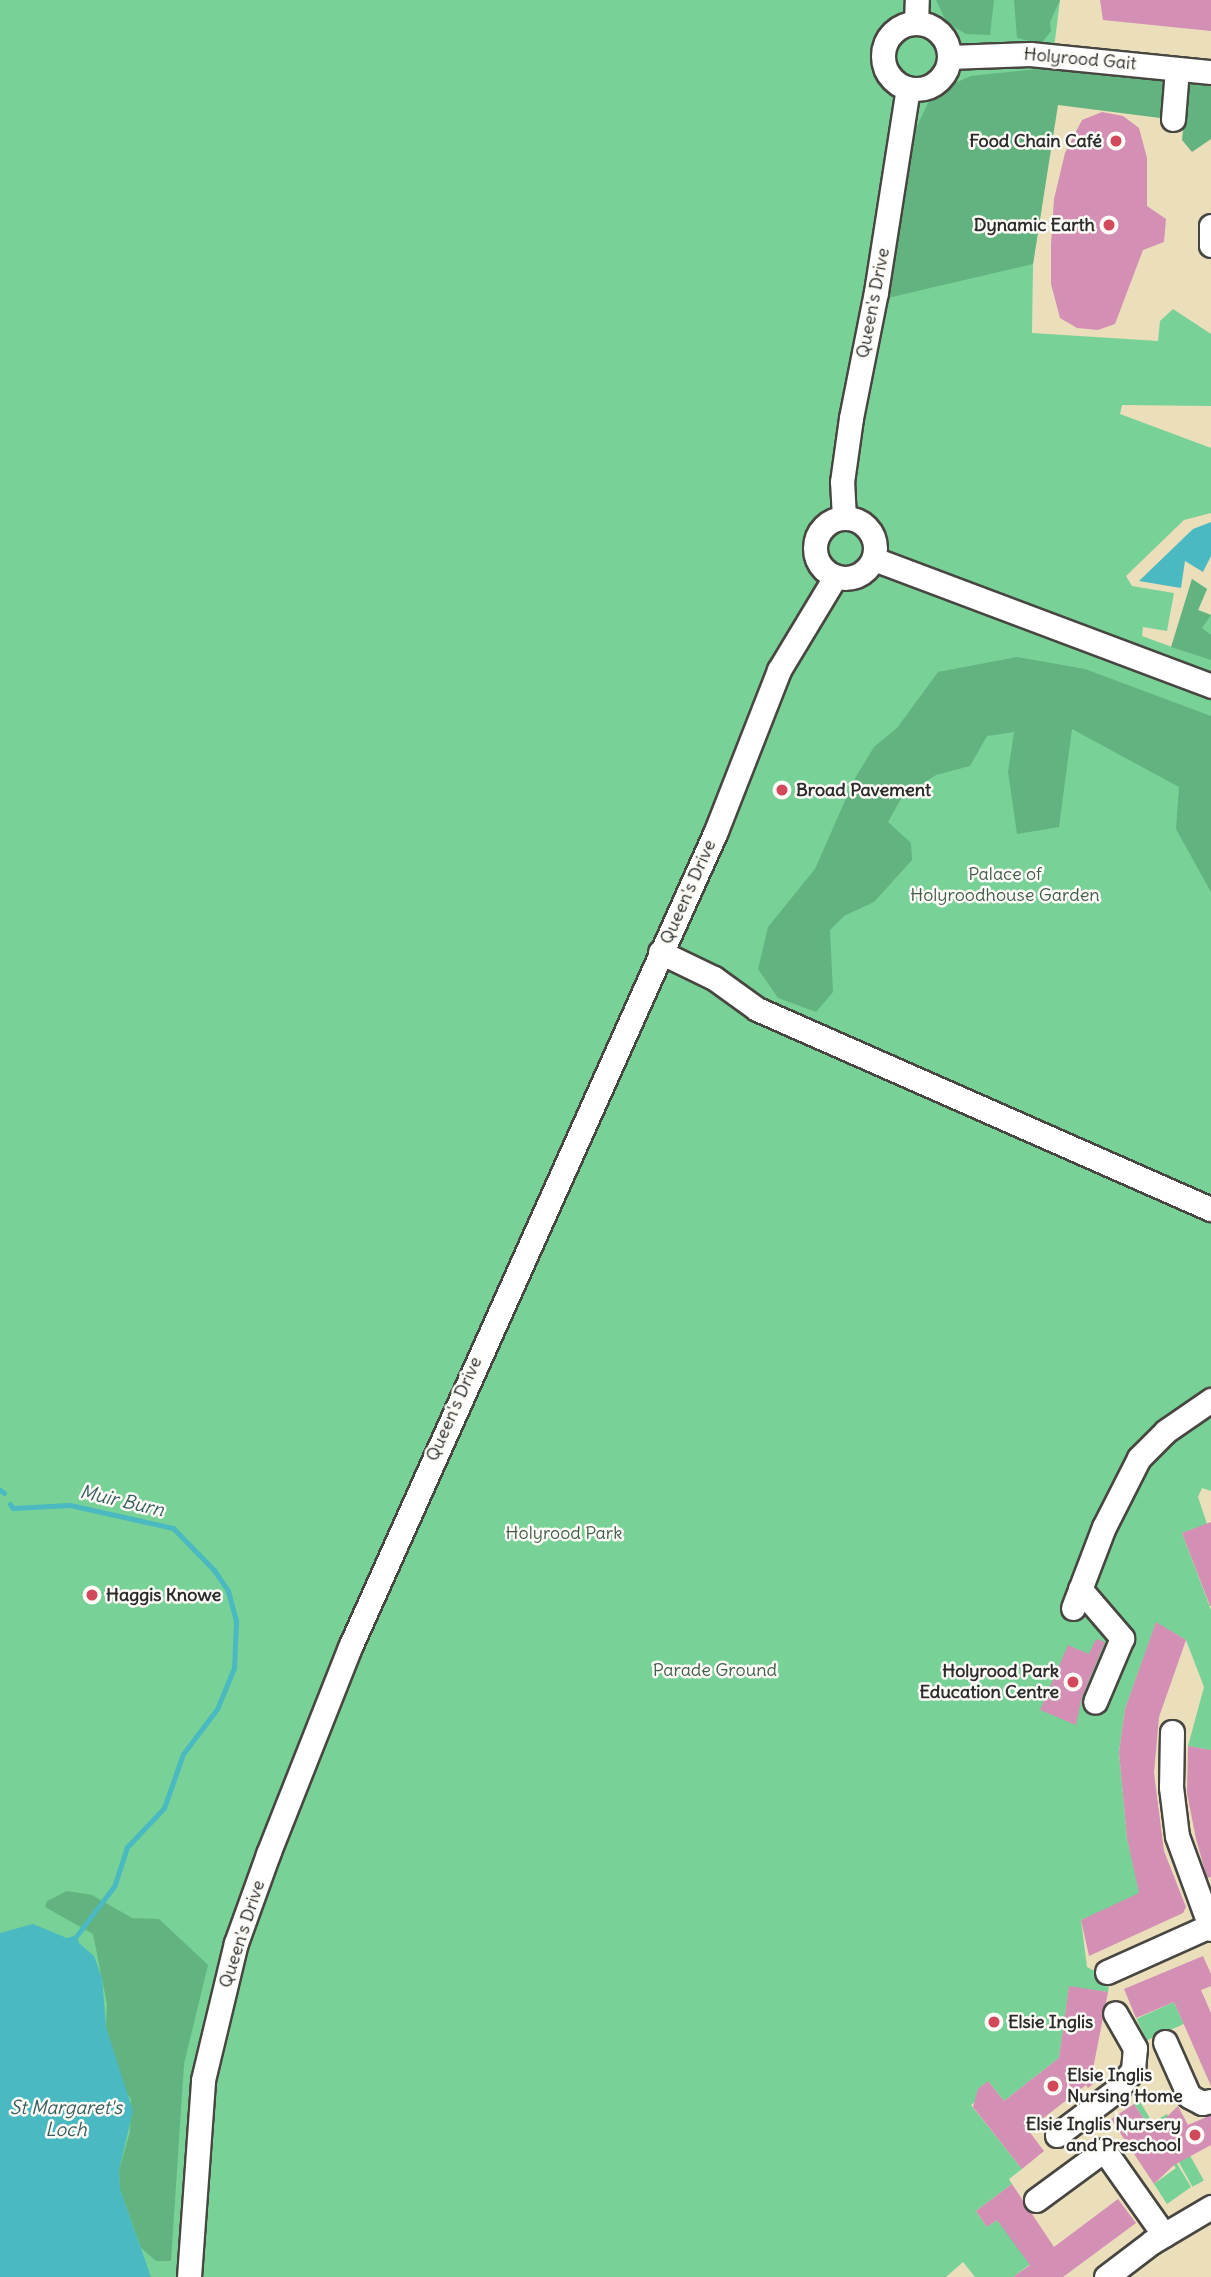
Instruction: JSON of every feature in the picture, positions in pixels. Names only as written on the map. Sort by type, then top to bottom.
[{"type":"street","points":[[917,11],[940,33],[949,57],[939,80],[921,88],[908,88],[887,73],[884,48],[893,32],[917,11]]},
{"type":"street","name":"Holyrood Gait","points":[[949,57],[1030,54],[1211,72]]},
{"type":"street","points":[[1172,119],[1177,69]]},
{"type":"street","name":"Queen's Drive","points":[[844,518],[842,482],[850,418],[876,292],[908,88]]},
{"type":"street","points":[[1211,226],[1211,245]]},
{"type":"street","points":[[844,518],[870,530],[874,559],[858,576],[835,577],[817,562],[815,544],[822,528],[844,518]]},
{"type":"street","points":[[874,559],[1211,686]]},
{"type":"street","name":"Queen's Drive","points":[[189,2277],[203,2080],[236,1943],[263,1867],[366,1610],[727,803],[788,652],[835,577]]},
{"type":"street","points":[[660,952],[715,978],[757,1009],[1211,1209]]},
{"type":"street","points":[[1096,1702],[1122,1638],[1076,1599],[1104,1527],[1139,1458],[1166,1432],[1211,1400]]},
{"type":"street","points":[[1107,1972],[1210,1928],[1177,1836],[1171,1787],[1172,1731]]},
{"type":"street","points":[[1057,2135],[1081,2118],[1133,2070],[1135,2048],[1115,2013]]},
{"type":"street","points":[[1165,2042],[1189,2096],[1202,2103],[1211,2101]]},
{"type":"street","points":[[1081,2118],[1164,2235]]},
{"type":"street","points":[[1036,2200],[1104,2150]]},
{"type":"street","points":[[1106,2277],[1164,2235],[1211,2207]]},
{"type":"green space","name":"Holyrood Park","points":[[0,0],[1060,0],[1053,56],[1057,105],[1033,264],[1032,333],[1158,341],[1160,321],[1173,309],[1211,334],[1211,406],[1122,405],[1120,414],[1211,448],[1211,513],[1184,520],[1126,576],[1132,586],[1174,593],[1167,631],[1143,627],[1142,636],[1172,647],[1192,579],[1207,589],[1198,610],[1211,615],[1211,1491],[1202,1488],[1198,1497],[1207,1524],[1182,1533],[1211,1610],[1211,1750],[1188,1746],[1204,1687],[1186,1640],[1156,1623],[1125,1709],[1119,1752],[1127,1838],[1137,1881],[1147,1894],[1081,1920],[1087,1967],[1110,1979],[1108,1992],[1069,1987],[1059,2058],[1004,2101],[989,2082],[984,2084],[977,2092],[980,2098],[971,2105],[1022,2169],[1009,2179],[1012,2184],[976,2211],[987,2227],[997,2220],[1032,2263],[1013,2277],[975,2277],[963,2262],[946,2277],[0,2277]]},
{"type":"green space","points":[[936,0],[994,0],[990,35],[966,34],[947,23]]},
{"type":"green space","points":[[1014,0],[1060,0],[1050,22],[1051,31],[1041,44],[1017,38]]},
{"type":"green space","points":[[1056,67],[1211,83],[1211,139],[1192,152],[1182,140],[1184,121],[1058,105],[1033,264],[883,299],[908,145],[928,103],[948,86],[971,76]]},
{"type":"green space","points":[[1192,579],[1207,589],[1198,610],[1211,615],[1202,628],[1211,635],[1211,660],[1171,647]]},
{"type":"green space","points":[[1017,657],[1085,669],[1211,716],[1211,892],[1176,829],[1179,787],[1072,729],[1059,827],[1017,834],[1008,772],[1014,732],[987,736],[970,766],[936,775],[902,797],[888,822],[911,843],[912,860],[874,902],[844,916],[830,930],[833,992],[816,1012],[778,998],[758,969],[768,927],[815,869],[855,778],[874,747],[897,728],[938,672]]},
{"type":"green space","points":[[67,1891],[92,1895],[132,1918],[159,1919],[208,1965],[184,2064],[171,2261],[156,2261],[141,2248],[120,2189],[119,2170],[130,2132],[131,2099],[123,2088],[106,2027],[107,2004],[93,1934],[45,1907],[47,1901]]},
{"type":"green space","points":[[1174,2002],[1184,2024],[1146,2041],[1137,2019]]},
{"type":"green space","points":[[1139,2100],[1191,2187],[1167,2204],[1154,2184],[1176,2168],[1141,2123],[1145,2120],[1134,2104]]},
{"type":"green space","points":[[1167,2114],[1204,2180],[1192,2187],[1156,2120]]},
{"type":"water","points":[[1211,522],[1211,556],[1203,572],[1185,561],[1181,588],[1139,581],[1193,529]]},
{"type":"water","name":"St Margaret's Loch","points":[[33,1924],[67,1938],[77,1935],[79,1943],[94,1956],[102,1978],[106,2027],[133,2111],[119,2170],[120,2189],[151,2277],[0,2277],[0,1933]]},
{"type":"building","points":[[1100,0],[1211,0],[1211,31],[1103,20]]},
{"type":"building","name":"Dynamic Earth","points":[[1102,112],[1123,116],[1139,128],[1147,158],[1147,206],[1166,219],[1164,242],[1143,250],[1115,324],[1098,330],[1077,328],[1060,318],[1051,284],[1051,244],[1054,199],[1065,153],[1082,120]]},
{"type":"building","points":[[1211,1522],[1211,1606],[1210,1606],[1182,1533]]},
{"type":"building","points":[[1156,1622],[1186,1640],[1159,1717],[1154,1773],[1164,1851],[1186,1907],[1183,1913],[1089,1956],[1081,1920],[1139,1893],[1127,1838],[1119,1752],[1125,1709]]},
{"type":"building","name":"Holyrood Park Education Centre","points":[[1096,1639],[1105,1642],[1082,1697],[1076,1725],[1040,1710],[1068,1645],[1089,1654]]},
{"type":"building","points":[[1188,1746],[1211,1750],[1211,1877],[1207,1878],[1187,1793]]},
{"type":"building","points":[[1203,1956],[1211,1974],[1211,1986],[1201,1990],[1211,2013],[1211,2086],[1174,2002],[1136,2018],[1124,1989]]},
{"type":"building","name":"Elsie Inglis Nursing Home","points":[[1069,1986],[1108,1992],[1093,2069],[1101,2078],[1088,2088],[1086,2085],[1028,2130],[1044,2151],[1022,2169],[973,2107],[978,2089],[988,2081],[1004,2101],[1059,2058]]},
{"type":"building","points":[[1134,2104],[1152,2131],[1178,2106],[1188,2125],[1211,2115],[1211,2145],[1174,2165],[1154,2184],[1111,2119]]},
{"type":"building","points":[[1012,2184],[1054,2247],[1118,2199],[1136,2223],[1063,2277],[1013,2277],[1030,2265],[997,2220],[987,2227],[976,2211]]},
{"type":"waterway","name":"Muir Burn","points":[[0,1490],[4,1493]]},
{"type":"waterway","name":"Muir Burn","points":[[10,1504],[13,1508],[70,1505],[173,1528],[214,1570],[228,1591],[236,1621],[234,1668],[217,1709],[183,1754],[164,1808],[127,1847],[115,1885],[77,1935]]},
{"type":"place","name":"Food Chain Café","points":[[1116,141]]},
{"type":"place","name":"Dynamic Earth","points":[[1109,225]]},
{"type":"place","name":"Broad Pavement","points":[[782,790]]},
{"type":"place","name":"Haggis Knowe","points":[[92,1595]]},
{"type":"place","name":"Holyrood Park Education Centre","points":[[1073,1682]]},
{"type":"place","name":"Elsie Inglis","points":[[994,2022]]},
{"type":"place","name":"Elsie Inglis Nursing Home","points":[[1053,2086]]},
{"type":"place","name":"Elsie Inglis Nursery and Preschool","points":[[1195,2135]]},
{"type":"park label","name":"Palace of Holyroodhouse Garden","points":[[1005,885]]},
{"type":"park label","name":"Parade Ground","points":[[715,1670]]}]
